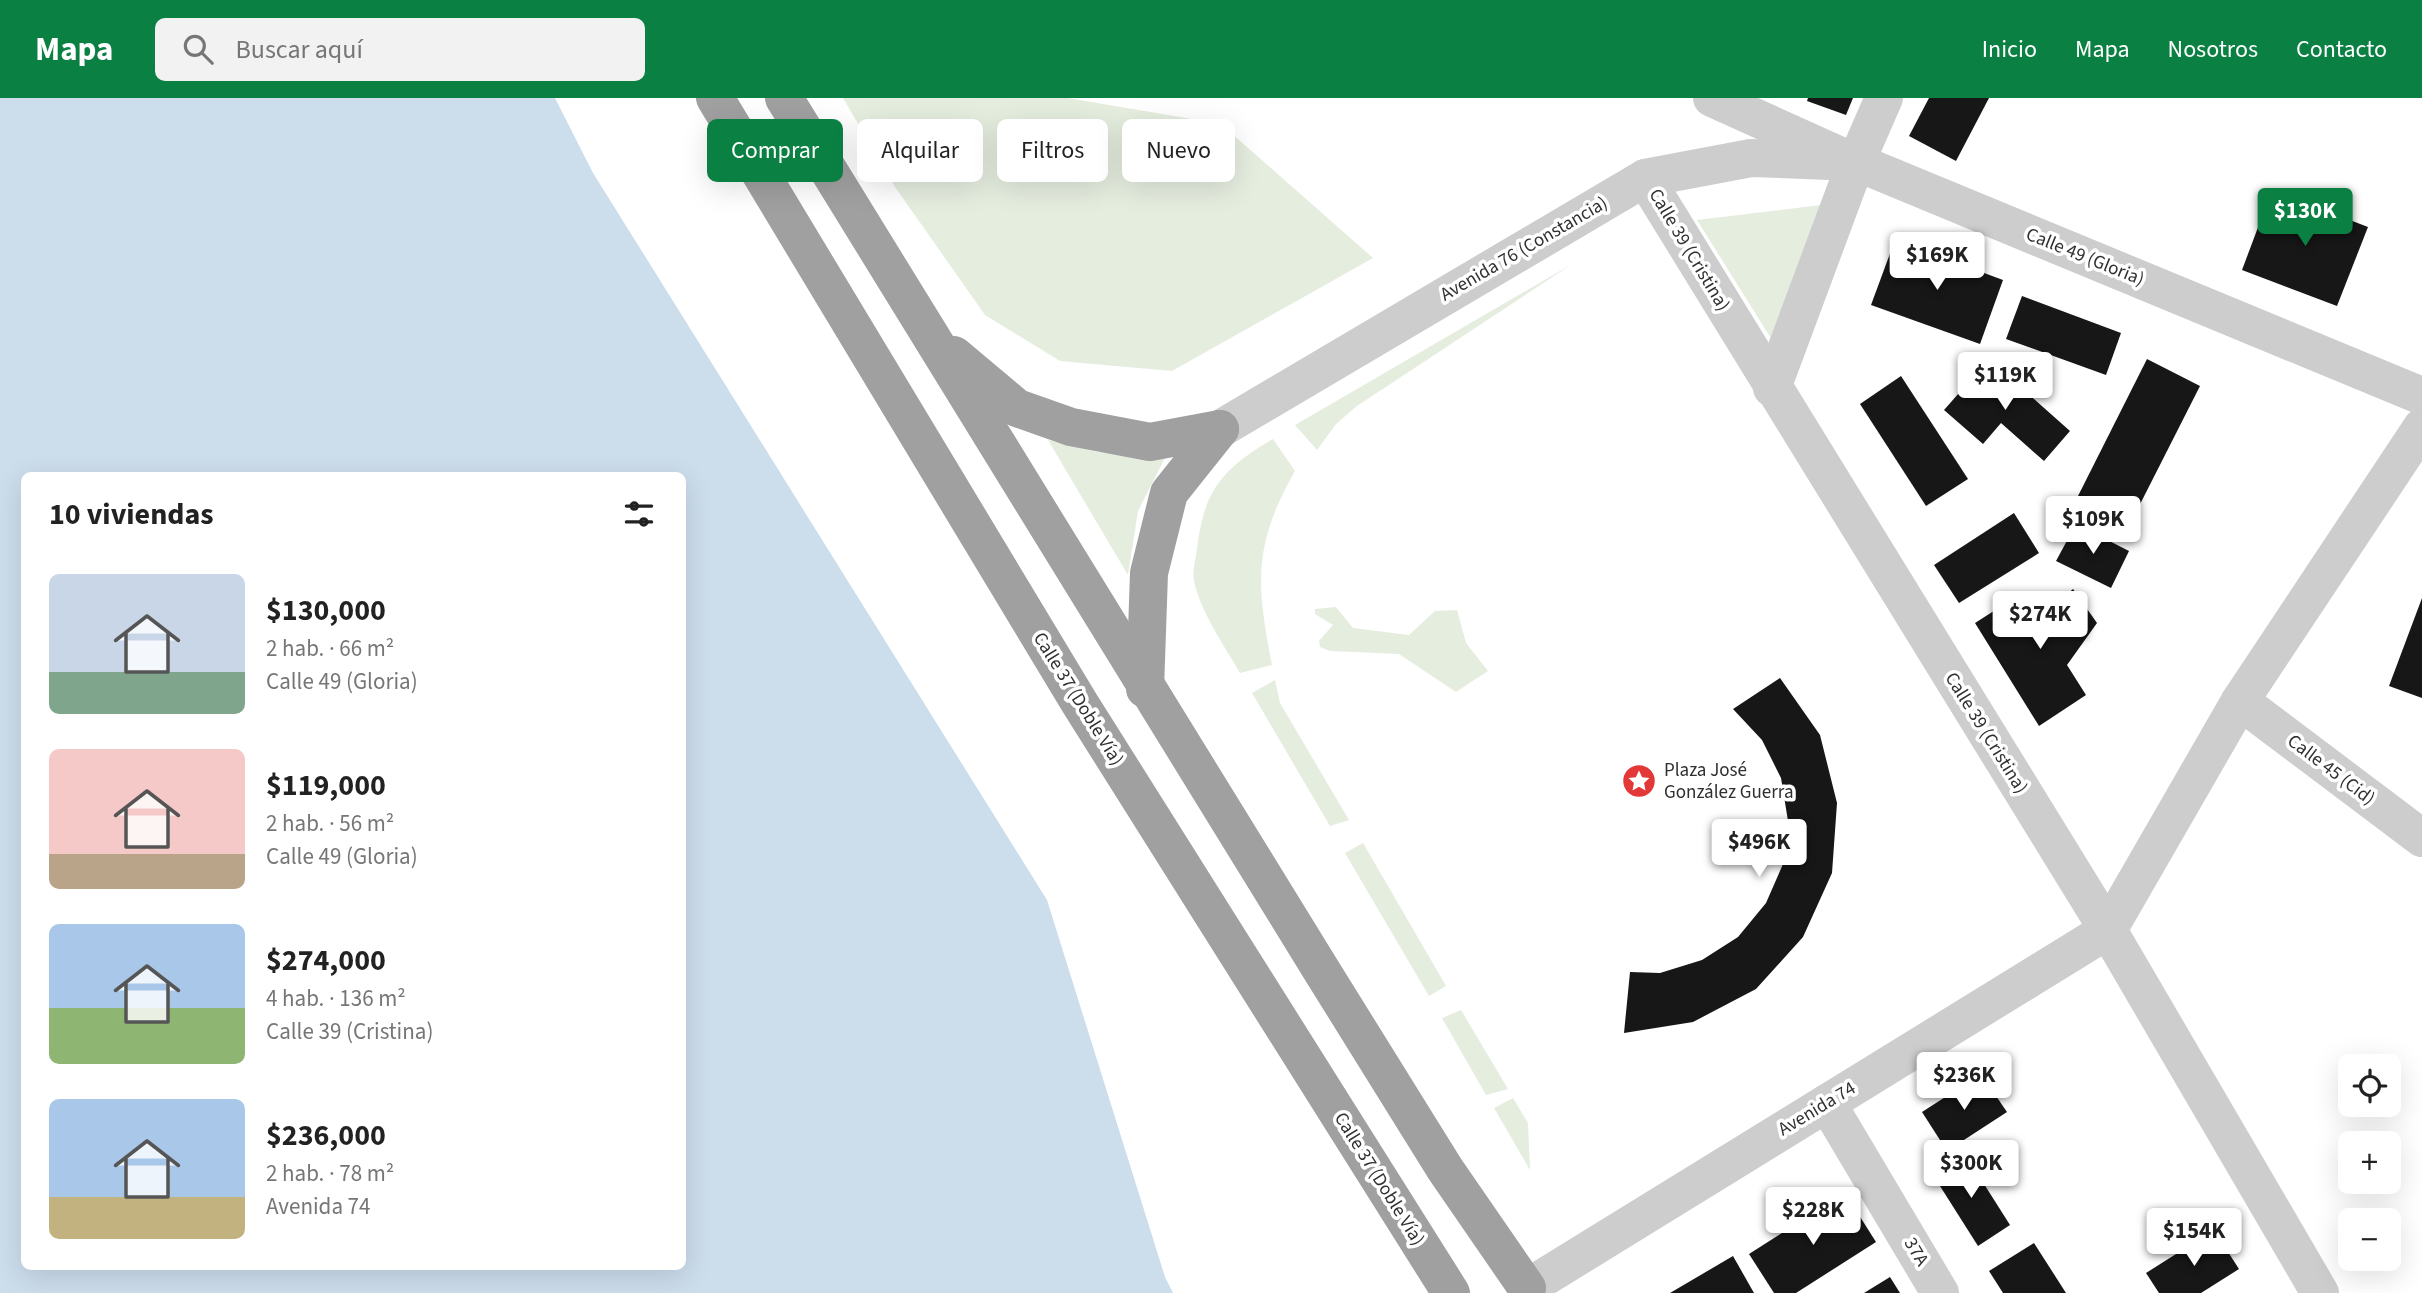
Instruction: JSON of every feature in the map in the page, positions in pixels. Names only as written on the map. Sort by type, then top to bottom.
[{"type":"highway","name":"Calle 37 (Doble Vía)","points":[[715,98],[1079,702],[1451,1293]]},
{"type":"highway","points":[[784,98],[1145,688],[1445,1169],[1527,1288]]},
{"type":"highway","points":[[928,334],[1017,408],[1072,427],[1150,442],[1220,429]]},
{"type":"highway","points":[[1145,688],[1149,573],[1169,493],[1220,429]]},
{"type":"street","name":"Calle 49 (Gloria)","points":[[1712,98],[1856,162],[2422,396]]},
{"type":"street","points":[[1772,388],[1856,162],[1884,98]]},
{"type":"street","name":"Avenida 76 (Constancia)","points":[[1220,429],[1645,178],[1751,158],[1856,162]]},
{"type":"street","name":"Calle 39 (Cristina)","points":[[1645,178],[2108,930],[2319,1293]]},
{"type":"street","points":[[2108,930],[2240,701],[2422,427]]},
{"type":"street","name":"Calle 45 (Cid)","points":[[2240,701],[2422,838]]},
{"type":"street","name":"Avenida 74","points":[[1527,1288],[2108,930]]},
{"type":"street","name":"37A","points":[[1827,1103],[1940,1293]]},
{"type":"shaded area","points":[[843,98],[1068,98],[1192,119],[1122,119],[1122,182],[1235,182],[1235,136],[1373,258],[1172,371],[1060,361],[985,315],[892,182],[983,182],[983,119],[857,119],[857,122]]},
{"type":"shaded area","points":[[1821,205],[1772,340],[1697,220]]},
{"type":"shaded area","points":[[1572,264],[1357,406],[1336,424],[1317,450],[1295,425]]},
{"type":"shaded area","points":[[1273,439],[1295,471],[1271,521],[1262,565],[1263,610],[1272,665],[1240,673],[1202,605],[1194,581],[1194,565],[1205,511],[1218,483],[1228,471]]},
{"type":"shaded area","points":[[1048,440],[1097,452],[1166,456],[1138,511],[1128,575]]},
{"type":"shaded area","points":[[1336,607],[1353,628],[1409,635],[1435,611],[1457,610],[1466,643],[1488,671],[1456,692],[1399,654],[1330,651],[1320,647],[1319,641],[1333,625],[1315,614],[1315,609]]},
{"type":"shaded area","points":[[1275,680],[1280,703],[1349,820],[1330,826],[1252,693]]},
{"type":"shaded area","points":[[1363,843],[1446,986],[1429,996],[1345,853]]},
{"type":"shaded area","points":[[1461,1010],[1508,1089],[1486,1095],[1442,1018]]},
{"type":"shaded area","points":[[1513,1098],[1528,1123],[1530,1170],[1494,1108]]},
{"type":"water","points":[[0,98],[555,98],[593,173],[1047,900],[1165,1277],[1173,1293],[0,1293]]},
{"type":"building","points":[[1808,98],[1853,98],[1846,115],[1807,101]]},
{"type":"building","points":[[1929,98],[1989,98],[1956,161],[1909,136]]},
{"type":"building","points":[[2272,190],[2368,227],[2337,306],[2242,270]]},
{"type":"building","points":[[1895,240],[2003,280],[1980,344],[1871,305]]},
{"type":"building","points":[[2022,296],[2121,333],[2106,375],[2006,339]]},
{"type":"building","points":[[1989,359],[2070,431],[2044,461],[2001,423],[1983,444],[1944,410]]},
{"type":"building","points":[[2147,359],[2200,386],[2130,524],[2077,498]]},
{"type":"building","points":[[1901,376],[1968,479],[1926,506],[1860,404]]},
{"type":"building","points":[[2014,513],[2039,553],[1959,603],[1934,565]]},
{"type":"building","points":[[2076,524],[2129,551],[2111,588],[2056,561]]},
{"type":"building","points":[[2073,589],[2097,623],[2067,665],[2086,695],[2039,726],[1975,623],[2022,593],[2038,619]]},
{"type":"building","points":[[2422,598],[2422,698],[2389,686]]},
{"type":"building","points":[[1780,678],[1820,735],[1837,803],[1832,873],[1803,937],[1756,989],[1693,1022],[1624,1033],[1630,972],[1660,973],[1702,960],[1738,937],[1766,903],[1783,864],[1788,821],[1781,778],[1762,740],[1733,709]]},
{"type":"building","points":[[1981,1074],[2007,1112],[1947,1151],[1922,1112]]},
{"type":"building","points":[[1965,1154],[2010,1225],[1978,1246],[1933,1175]]},
{"type":"building","points":[[1845,1193],[1876,1242],[1796,1293],[1774,1293],[1749,1254]]},
{"type":"building","points":[[2214,1230],[2239,1269],[2201,1293],[2159,1293],[2146,1273]]},
{"type":"building","points":[[2034,1243],[2066,1293],[2003,1293],[1989,1271]]},
{"type":"building","points":[[1733,1256],[1754,1293],[1670,1293]]},
{"type":"building","points":[[1890,1277],[1900,1293],[1864,1293]]},
{"type":"place","name":"Plaza José González Guerra","points":[[1639,781]]}]
